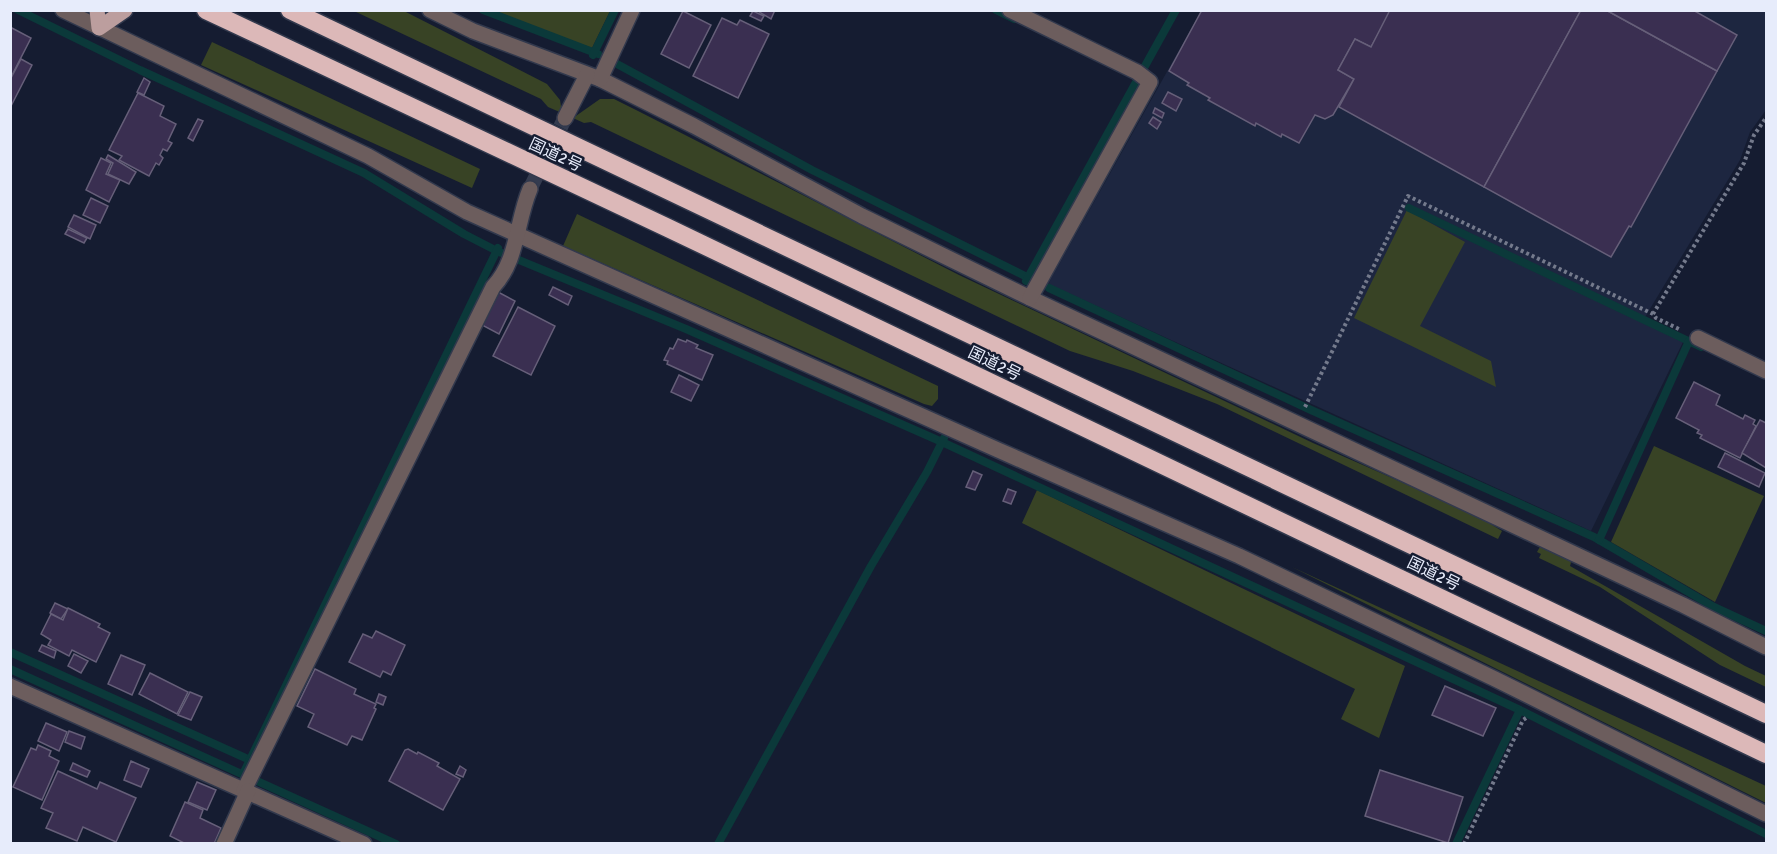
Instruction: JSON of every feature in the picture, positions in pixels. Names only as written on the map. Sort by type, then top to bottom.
[{"type":"highway","name":"国道2号","points":[[290,10],[1767,714]]},
{"type":"highway","name":"国道2号","points":[[212,13],[668,228],[1767,754]]},
{"type":"main road","points":[[97,10],[99,28],[125,10]]},
{"type":"street","points":[[63,10],[368,156],[467,212],[1239,556],[1495,679],[1767,814]]},
{"type":"street","points":[[430,10],[473,31],[593,77],[694,126],[862,216],[1030,298],[1767,646]]},
{"type":"street","points":[[565,118],[593,77],[632,10]]},
{"type":"street","points":[[1010,10],[1141,74],[1150,82],[1030,298]]},
{"type":"street","points":[[224,843],[247,786],[493,287],[502,277],[511,257],[530,189]]},
{"type":"street","points":[[1698,338],[1767,371]]},
{"type":"street","points":[[10,686],[247,786],[364,843]]},
{"type":"path","points":[[1653,314],[1744,163],[1754,135],[1767,118]]},
{"type":"path","points":[[1306,404],[1408,196],[1698,338]]},
{"type":"path","points":[[1464,843],[1523,720],[1528,717]]},
{"type":"shaded area","points":[[1201,11],[1766,11],[1766,110],[1750,132],[1740,160],[1642,322],[1683,342],[1591,531],[1048,284]]},
{"type":"green space","points":[[354,11],[404,11],[547,84],[560,100],[562,113],[548,107],[541,99]]},
{"type":"green space","points":[[489,11],[610,11],[592,48]]},
{"type":"green space","points":[[212,42],[480,169],[472,188],[201,65]]},
{"type":"green space","points":[[600,99],[614,99],[959,275],[1313,443],[1476,515],[1502,531],[1498,539],[1217,404],[1133,371],[1070,351],[591,122],[584,123],[573,118]]},
{"type":"green space","points":[[1407,210],[1465,242],[1420,326],[1491,361],[1496,387],[1354,318]]},
{"type":"green space","points":[[577,214],[938,386],[938,399],[932,406],[924,404],[563,246]]},
{"type":"green space","points":[[1654,446],[1764,496],[1715,602],[1611,542]]},
{"type":"green space","points":[[1037,490],[1405,666],[1379,738],[1341,719],[1355,689],[1022,523]]},
{"type":"green space","points":[[1541,545],[1572,559],[1570,566],[1766,676],[1766,687],[1720,665],[1600,587],[1539,558],[1541,554],[1537,552]]},
{"type":"green space","points":[[1292,567],[1766,786],[1766,803]]},
{"type":"building","points":[[756,10],[775,10],[771,19]]},
{"type":"building","points":[[1202,10],[1391,11],[1371,47],[1355,39],[1338,70],[1354,79],[1333,115],[1325,119],[1315,115],[1299,143],[1282,134],[1281,137],[1256,123],[1255,126],[1208,100],[1210,98],[1169,71]]},
{"type":"building","points":[[1390,10],[1581,10],[1484,187],[1339,107],[1354,79],[1338,70],[1355,39],[1371,47]]},
{"type":"building","points":[[1581,10],[1606,10],[1717,71],[1631,227],[1629,226],[1611,257],[1484,187]]},
{"type":"building","points":[[1606,10],[1693,10],[1737,35],[1717,71]]},
{"type":"building","points":[[683,11],[711,25],[689,68],[661,54]]},
{"type":"building","points":[[753,11],[764,16],[761,21],[750,16]]},
{"type":"building","points":[[722,18],[737,25],[740,20],[769,34],[738,98],[693,76]]},
{"type":"building","points":[[10,27],[31,38],[10,79]]},
{"type":"building","points":[[21,59],[32,65],[10,108],[10,80]]},
{"type":"building","points":[[144,78],[150,82],[144,95],[137,92]]},
{"type":"building","points":[[1168,92],[1182,99],[1176,111],[1162,103]]},
{"type":"building","points":[[138,93],[164,106],[160,116],[176,124],[168,141],[172,143],[167,151],[163,149],[160,155],[163,158],[159,165],[156,163],[149,176],[119,160],[122,156],[109,150]]},
{"type":"building","points":[[1155,108],[1164,113],[1162,118],[1153,113]]},
{"type":"building","points":[[1153,117],[1161,122],[1157,129],[1149,123]]},
{"type":"building","points":[[198,119],[203,121],[193,141],[188,138]]},
{"type":"building","points":[[108,155],[136,172],[129,184],[108,174],[113,163],[106,159]]},
{"type":"building","points":[[101,158],[111,163],[106,174],[120,180],[109,202],[86,190]]},
{"type":"building","points":[[91,198],[108,206],[100,223],[83,215]]},
{"type":"building","points":[[74,215],[96,225],[90,239],[68,227]]},
{"type":"building","points":[[68,229],[87,238],[84,243],[65,234]]},
{"type":"building","points":[[553,287],[572,296],[568,305],[549,295]]},
{"type":"building","points":[[498,292],[515,301],[499,334],[482,325]]},
{"type":"building","points":[[518,307],[555,326],[531,375],[493,356]]},
{"type":"building","points":[[678,339],[698,345],[696,348],[713,355],[702,380],[667,364],[668,361],[664,360]]},
{"type":"building","points":[[679,375],[699,385],[691,401],[671,392]]},
{"type":"building","points":[[1694,382],[1720,395],[1716,405],[1743,419],[1745,415],[1755,420],[1753,424],[1756,426],[1740,458],[1700,438],[1702,435],[1697,433],[1699,430],[1676,418]]},
{"type":"building","points":[[1760,420],[1766,423],[1766,468],[1742,453]]},
{"type":"building","points":[[1725,453],[1765,473],[1759,487],[1718,467]]},
{"type":"building","points":[[973,471],[982,475],[975,490],[966,487]]},
{"type":"building","points":[[1008,489],[1016,492],[1011,504],[1003,501]]},
{"type":"building","points":[[55,603],[68,609],[61,619],[50,613]]},
{"type":"building","points":[[68,608],[100,624],[98,627],[110,633],[96,662],[72,650],[69,656],[48,645],[51,640],[41,634],[51,614],[63,620]]},
{"type":"building","points":[[376,631],[405,645],[391,675],[383,671],[380,677],[349,662],[363,634],[372,638]]},
{"type":"building","points":[[42,645],[56,651],[54,658],[39,651]]},
{"type":"building","points":[[74,654],[88,661],[81,673],[68,666]]},
{"type":"building","points":[[121,655],[145,665],[132,695],[108,684]]},
{"type":"building","points":[[315,669],[356,689],[354,694],[376,704],[374,708],[376,709],[362,740],[352,736],[347,745],[308,727],[314,714],[297,706]]},
{"type":"building","points":[[150,673],[188,692],[177,714],[139,694]]},
{"type":"building","points":[[1445,686],[1496,708],[1483,736],[1432,715]]},
{"type":"building","points":[[190,692],[202,697],[191,720],[178,715]]},
{"type":"building","points":[[379,694],[386,697],[383,705],[376,702]]},
{"type":"building","points":[[46,723],[67,732],[59,751],[38,741]]},
{"type":"building","points":[[69,731],[85,737],[81,749],[65,742]]},
{"type":"building","points":[[38,745],[51,751],[49,756],[59,761],[42,800],[13,787],[31,748],[36,750]]},
{"type":"building","points":[[408,749],[439,763],[437,766],[460,779],[443,810],[389,781],[405,750]]},
{"type":"building","points":[[131,761],[149,769],[141,787],[124,780]]},
{"type":"building","points":[[73,763],[90,771],[87,777],[70,770]]},
{"type":"building","points":[[460,766],[466,770],[463,777],[456,774]]},
{"type":"building","points":[[1380,770],[1463,797],[1448,843],[1365,816]]},
{"type":"building","points":[[58,771],[97,789],[100,782],[136,798],[116,842],[83,827],[77,841],[46,828],[53,813],[41,808]]},
{"type":"building","points":[[197,782],[216,790],[207,810],[188,802]]},
{"type":"building","points":[[185,802],[203,810],[200,818],[221,828],[214,844],[186,844],[170,836]]},
{"type":"waterway","points":[[18,10],[140,70],[364,173],[464,234],[497,251],[686,329],[942,442],[1520,710],[1766,834]]},
{"type":"waterway","points":[[483,10],[598,54]]},
{"type":"waterway","points":[[593,55],[615,10]]},
{"type":"waterway","points":[[996,10],[1014,19]]},
{"type":"waterway","points":[[1026,281],[1176,10]]},
{"type":"waterway","points":[[617,64],[812,170],[1033,280]]},
{"type":"waterway","points":[[1409,208],[1701,347]]},
{"type":"waterway","points":[[243,774],[498,248]]},
{"type":"waterway","points":[[1049,288],[1311,410],[1594,537],[1714,607],[1766,631]]},
{"type":"waterway","points":[[1599,540],[1689,341]]},
{"type":"waterway","points":[[718,844],[944,438]]},
{"type":"waterway","points":[[10,652],[250,760]]},
{"type":"waterway","points":[[10,669],[396,844]]},
{"type":"waterway","points":[[1456,844],[1520,710]]},
{"type":"tunnel","points":[[530,189],[565,118]]}]
